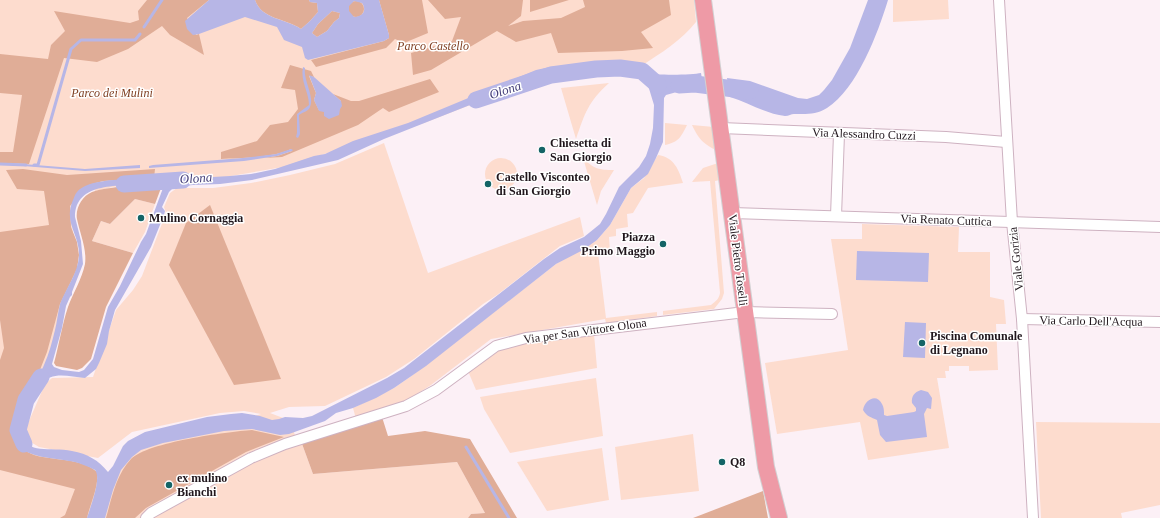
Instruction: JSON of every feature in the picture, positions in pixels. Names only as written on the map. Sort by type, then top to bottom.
[{"type":"main road","name":"Viale Pietro Toselli","points":[[703,0],[766,467],[779,518]]},
{"type":"street","name":"Viale Gorizia","points":[[999,0],[1006,142],[1012,222],[1022,319],[1033,518]]},
{"type":"street","name":"Via Alessandro Cuzzi","points":[[721,128],[839,134],[946,137],[1006,142]]},
{"type":"street","points":[[836,216],[839,134]]},
{"type":"street","name":"Via Renato Cuttica","points":[[732,213],[1160,227]]},
{"type":"street","name":"Via per San Vittore Olona","points":[[146,518],[151,513],[251,458],[285,444],[406,406],[436,390],[496,346],[526,338],[745,312],[832,314]]},
{"type":"street","name":"Via Carlo Dell'Acqua","points":[[1022,319],[1160,322]]},
{"type":"green space","points":[[0,0],[694,0],[696,22],[677,41],[641,66],[634,63],[605,63],[560,70],[424,123],[283,167],[178,185],[118,186],[95,191],[92,184],[73,199],[72,281],[48,374],[31,400],[24,418],[25,440],[32,449],[107,475],[149,432],[216,428],[261,414],[244,411],[220,413],[132,432],[98,458],[39,447],[29,441],[26,428],[45,384],[52,378],[93,377],[116,310],[133,290],[142,276],[166,213],[164,207],[170,193],[177,188],[213,188],[251,183],[290,175],[335,164],[384,143],[428,273],[580,217],[584,236],[560,246],[497,295],[483,304],[414,359],[386,377],[325,406],[289,407],[270,413],[291,421],[297,443],[301,441],[313,474],[457,462],[485,513],[471,514],[468,518],[0,518]]},
{"type":"green space","points":[[893,0],[948,0],[949,19],[893,22]]},
{"type":"green space","points":[[609,83],[596,96],[588,108],[576,139],[561,88]]},
{"type":"green space","points":[[665,123],[687,125],[677,141],[665,145]]},
{"type":"green space","points":[[692,125],[714,127],[717,151],[702,141]]},
{"type":"green space","points":[[658,155],[664,156],[672,161],[680,173],[683,183],[648,188],[633,213],[627,214],[628,227],[616,229],[616,236],[609,237],[610,252],[598,253],[606,318],[657,312],[657,316],[606,323],[605,319],[491,339],[431,385],[406,401],[356,419],[353,408],[394,388],[410,377],[556,264],[597,240],[610,225],[631,188],[644,178]]},
{"type":"green space","points":[[501,158],[512,163],[517,174],[512,185],[501,190],[490,185],[485,174],[490,163]]},
{"type":"green space","points":[[583,158],[590,165],[597,168],[614,170],[601,191],[597,205]]},
{"type":"green space","points":[[718,163],[720,180],[715,181],[724,293],[722,299],[714,309],[663,315],[663,311],[711,305],[720,295],[710,181],[692,182],[703,168]]},
{"type":"green space","points":[[135,199],[155,204],[145,232],[133,253],[92,241],[101,221],[110,224]]},
{"type":"green space","name":"Piscina Comunale di Legnano","points":[[862,224],[959,227],[958,252],[990,252],[990,297],[1004,300],[1006,324],[996,324],[998,370],[969,371],[969,366],[949,366],[949,371],[945,371],[946,378],[937,378],[949,448],[868,460],[860,422],[777,434],[765,363],[848,350],[831,239],[862,239]]},
{"type":"green space","points":[[594,334],[597,368],[476,390],[468,371],[497,351],[525,342]]},
{"type":"green space","points":[[596,378],[603,436],[510,453],[484,409],[480,397]]},
{"type":"green space","points":[[1036,422],[1160,423],[1160,505],[1121,513],[1122,518],[1041,518]]},
{"type":"green space","points":[[693,434],[699,491],[621,500],[615,447]]},
{"type":"green space","points":[[602,448],[609,500],[547,511],[517,462]]},
{"type":"shaded area","points":[[147,0],[209,0],[187,18],[196,35],[199,34],[204,55],[170,35],[162,26],[128,49],[97,62],[64,58],[29,164],[0,163],[0,152],[13,152],[22,95],[0,93],[0,54],[48,59],[51,45],[65,31],[54,11],[130,23],[139,20],[138,11]]},
{"type":"shaded area","points":[[255,0],[309,0],[310,2],[317,3],[318,12],[301,29],[295,25],[269,15],[258,7]]},
{"type":"shaded area","points":[[379,0],[422,0],[428,33],[404,43],[395,39],[386,48],[316,67],[311,60],[384,41],[389,38]]},
{"type":"shaded area","points":[[428,0],[523,0],[521,16],[508,26],[523,21],[561,18],[585,7],[583,0],[669,0],[671,15],[641,32],[653,48],[622,51],[558,53],[551,33],[516,42],[497,31],[431,70],[413,75],[411,53],[452,41],[461,17],[445,19]]},
{"type":"shaded area","points":[[530,0],[569,0],[530,12]]},
{"type":"shaded area","points":[[356,1],[362,3],[364,9],[362,15],[356,17],[350,15],[348,9],[350,3]]},
{"type":"shaded area","points":[[332,11],[340,13],[339,18],[327,31],[317,37],[312,33],[318,24]]},
{"type":"shaded area","points":[[290,65],[311,71],[314,77],[309,76],[316,93],[314,100],[319,110],[340,109],[341,101],[333,94],[351,101],[359,101],[430,79],[439,92],[389,112],[383,108],[358,125],[282,157],[264,158],[277,156],[292,151],[291,149],[266,156],[221,159],[221,152],[257,141],[270,125],[288,122],[298,109],[295,90],[281,88]]},
{"type":"shaded area","points":[[23,169],[67,175],[155,169],[154,178],[103,181],[89,185],[70,206],[71,227],[77,242],[79,255],[77,269],[60,304],[47,352],[14,436],[22,448],[31,454],[80,463],[89,466],[97,472],[96,489],[87,518],[60,518],[65,515],[75,489],[0,470],[0,360],[4,348],[0,320],[0,232],[49,225],[44,191],[17,189],[6,170]]},
{"type":"shaded area","points":[[159,184],[161,188],[155,204],[135,199],[110,224],[101,221],[92,241],[133,253],[106,307],[91,359],[82,368],[77,370],[56,366],[54,363],[66,314],[85,264],[84,247],[77,219],[77,211],[80,203],[85,196],[99,190],[115,187]]},
{"type":"shaded area","points":[[210,205],[281,379],[234,385],[169,265],[186,223]]},
{"type":"shaded area","points":[[382,417],[388,436],[425,431],[470,439],[517,518],[468,518],[471,514],[485,513],[457,462],[313,474],[301,441]]},
{"type":"shaded area","points":[[252,430],[284,437],[246,452],[146,508],[135,518],[106,518],[118,479],[131,459],[140,453],[188,439]]},
{"type":"shaded area","points":[[763,491],[768,518],[693,518]]},
{"type":"water","points":[[209,0],[255,0],[258,7],[268,15],[295,25],[301,29],[318,12],[317,3],[310,2],[309,0],[379,0],[389,38],[384,41],[308,60],[305,58],[302,47],[284,40],[277,27],[245,17],[193,35],[187,29],[185,21]],"holes":[[[354,1],[362,3],[364,8],[363,13],[357,17],[354,17],[349,11],[349,6]],[[332,11],[340,13],[339,18],[327,31],[317,37],[312,33],[318,24]]]},
{"type":"water","points":[[868,0],[888,0],[872,44],[857,74],[848,88],[827,108],[815,113],[785,116],[764,111],[730,97],[727,78],[750,81],[798,98],[807,99],[819,95],[832,80],[850,48]]},
{"type":"water","points":[[604,62],[622,62],[639,67],[635,72],[621,68],[605,68],[551,73],[538,76],[384,139],[338,160],[252,180],[174,187],[169,192],[162,207],[165,211],[164,215],[151,247],[115,310],[107,344],[96,369],[85,378],[55,376],[45,381],[40,386],[33,401],[25,430],[25,439],[29,445],[35,448],[72,451],[83,454],[96,461],[108,472],[113,466],[123,446],[128,441],[145,432],[207,417],[231,414],[242,413],[272,420],[285,417],[303,418],[312,416],[387,378],[404,368],[544,259],[560,248],[584,237],[600,224],[619,187],[639,167],[646,156],[650,144],[653,128],[654,105],[647,82],[643,76],[646,72],[664,75],[701,73],[704,91],[684,90],[666,95],[664,98],[663,142],[656,158],[648,174],[631,188],[610,225],[597,240],[583,250],[556,264],[426,366],[394,388],[353,408],[336,413],[325,421],[289,434],[280,435],[252,429],[224,431],[163,443],[141,450],[132,457],[121,470],[113,490],[105,518],[87,518],[96,486],[97,474],[95,470],[76,462],[34,455],[22,449],[18,444],[17,439],[19,424],[33,386],[43,368],[52,343],[60,304],[78,262],[79,249],[71,222],[70,208],[75,195],[82,187],[110,180],[147,179],[147,185],[113,186],[91,191],[83,197],[77,205],[75,217],[81,241],[83,264],[72,295],[66,306],[62,328],[52,364],[54,367],[62,370],[79,372],[84,370],[93,359],[108,307],[146,234],[163,188],[161,185],[161,180],[251,174],[275,169],[314,156],[325,154],[353,141],[408,123],[536,70],[550,67]]},
{"type":"water","points":[[303,67],[305,68],[311,103],[308,110],[299,115],[300,134],[298,138],[296,137],[297,114],[309,105],[302,72]]},
{"type":"water","points":[[309,75],[314,77],[341,101],[342,106],[339,115],[329,119],[324,116],[324,112],[319,111],[314,100],[316,93]]},
{"type":"water","points":[[291,149],[293,150],[292,151],[277,156],[244,161],[149,168],[149,166],[153,165],[276,154]]},
{"type":"water","points":[[23,164],[85,169],[140,165],[140,168],[85,171],[23,166]]},
{"type":"water","points":[[857,251],[929,253],[928,282],[856,280]]},
{"type":"water","points":[[905,322],[926,323],[925,358],[903,357]]},
{"type":"water","points":[[921,390],[928,392],[932,398],[931,409],[927,408],[924,414],[927,437],[886,442],[880,435],[877,420],[863,410],[866,403],[871,399],[877,399],[883,405],[884,415],[887,416],[914,412],[916,411],[916,408],[912,403],[912,399],[916,392]]},
{"type":"waterway","points":[[144,27],[162,0]]},
{"type":"waterway","points":[[34,165],[38,165],[71,49],[81,40],[135,40],[140,34]]},
{"type":"waterway","name":"Olona","points":[[476,100],[551,75],[596,69],[620,68],[642,71],[658,85]]},
{"type":"waterway","name":"Olona","points":[[679,85],[695,84],[750,91]]},
{"type":"waterway","points":[[0,164],[26,165]]},
{"type":"waterway","name":"Olona","points":[[124,184],[183,180]]},
{"type":"waterway","name":"Olona","points":[[24,444],[18,430],[26,400],[41,377]]},
{"type":"waterway","points":[[466,447],[509,518]]},
{"type":"place","name":"Chiesetta di San Giorgio","points":[[542,150]]},
{"type":"place","name":"Castello Visconteo di San Giorgio","points":[[488,184]]},
{"type":"place","name":"Mulino Cornaggia","points":[[141,218]]},
{"type":"place","name":"Piazza Primo Maggio","points":[[663,244]]},
{"type":"place","name":"Piscina Comunale di Legnano","points":[[922,343]]},
{"type":"place","name":"Q8","points":[[722,462]]},
{"type":"place","name":"ex mulino Bianchi","points":[[169,485]]},
{"type":"park label","name":"Parco Castello","points":[[433,46]]},
{"type":"park label","name":"Parco dei Mulini","points":[[112,93]]}]
